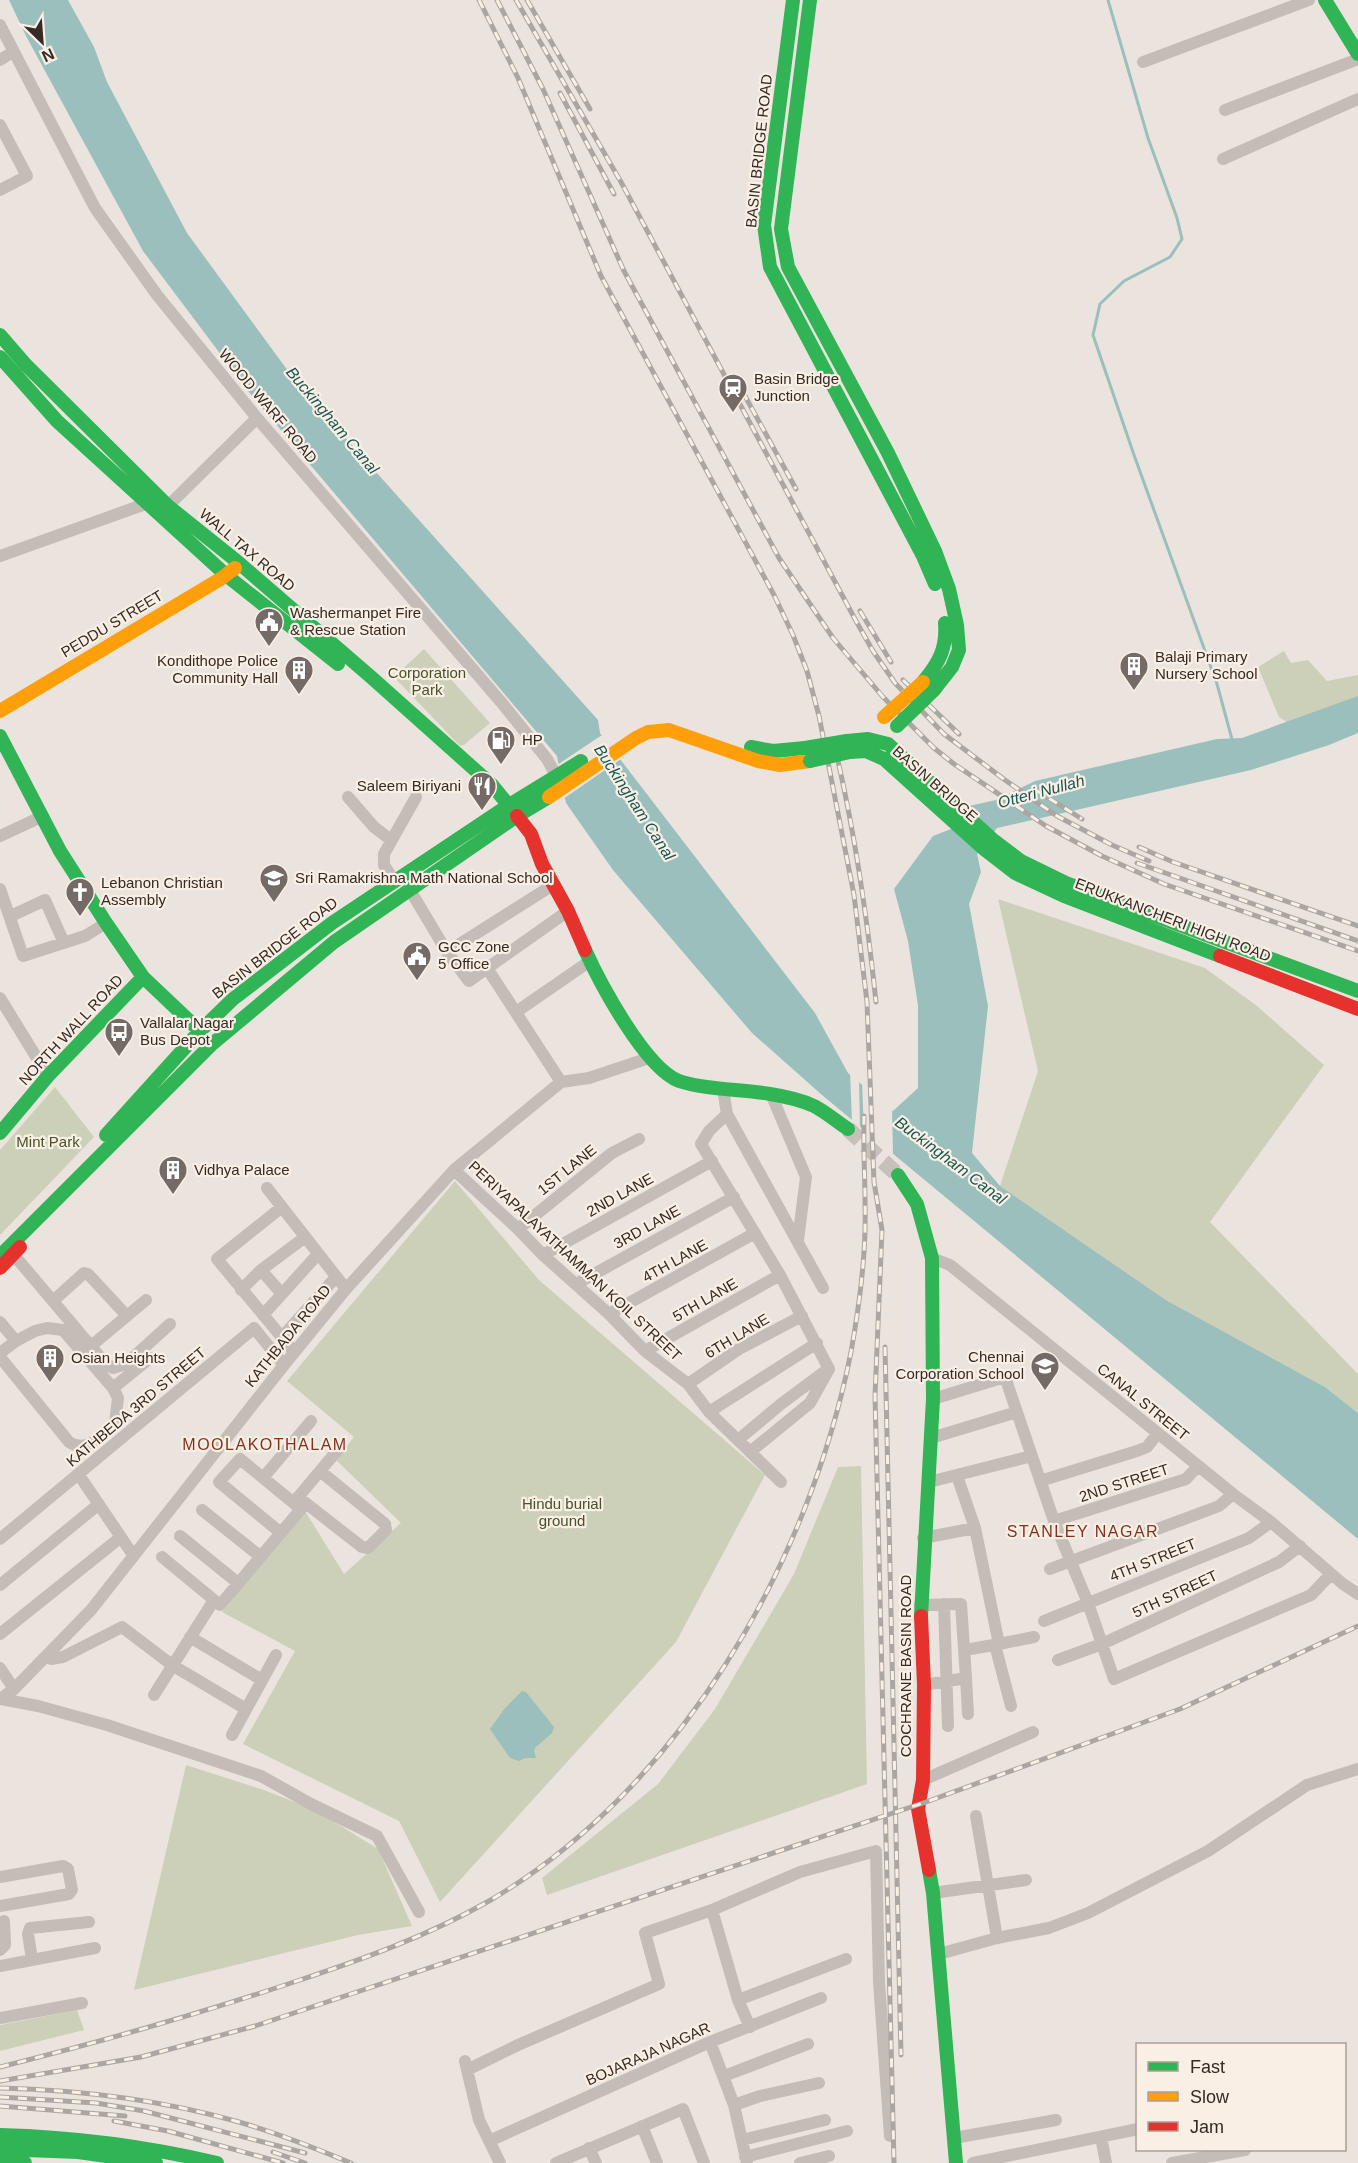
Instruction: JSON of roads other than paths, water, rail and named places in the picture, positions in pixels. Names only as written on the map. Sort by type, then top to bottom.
[{"type":"main road","name":"BASIN BRIDGE ROAD","points":[[793,0],[764,225],[770,267],[923,556],[940,595],[947,642],[942,660],[928,686]]},
{"type":"main road","name":"BASIN BRIDGE ROAD","points":[[810,0],[781,229],[788,267],[888,453],[935,551],[949,589],[957,625],[959,650],[952,667],[928,686]]},
{"type":"main road","points":[[1324,0],[1358,54]]},
{"type":"main road","name":"WALL TAX ROAD","points":[[0,335],[26,365],[168,506],[239,563],[492,785],[509,814]]},
{"type":"main road","name":"WALL TAX ROAD","points":[[0,358],[57,421],[226,575],[363,683],[509,814]]},
{"type":"main road","name":"PEDDU STREET","points":[[0,711],[226,575],[239,563]]},
{"type":"main road","points":[[851,744],[928,686]]},
{"type":"main road","points":[[888,744],[890,735],[928,686]]},
{"type":"main road","name":"BASIN BRIDGE","points":[[509,814],[632,733],[669,730],[758,761],[780,765],[808,754],[876,740],[888,744],[953,813]]},
{"type":"main road","points":[[0,736],[60,851],[106,923],[143,977],[200,1032]]},
{"type":"main road","name":"BASIN BRIDGE","points":[[851,744],[884,759],[953,813],[988,844]]},
{"type":"main road","name":"BASIN BRIDGE ROAD","points":[[0,1244],[67,1178],[233,999],[332,922],[394,881],[509,814]]},
{"type":"main road","name":"BASIN BRIDGE ROAD","points":[[7,1255],[26,1232],[211,1045],[250,1010],[342,936],[410,890],[509,814]]},
{"type":"main road","points":[[509,814],[531,834],[542,864],[568,911],[590,961],[626,1024],[649,1058],[679,1081],[771,1094],[813,1106],[848,1129]]},
{"type":"main road","name":"ERUKKANCHERI HIGH ROAD","points":[[988,844],[1066,883],[1358,991]]},
{"type":"main road","name":"ERUKKANCHERI HIGH ROAD","points":[[988,844],[1014,873],[1064,896],[1358,1009]]},
{"type":"main road","points":[[332,922],[342,936]]},
{"type":"main road","name":"NORTH WALL ROAD","points":[[1,1129],[48,1076],[143,977]]},
{"type":"main road","name":"COCHRANE BASIN ROAD","points":[[898,1174],[917,1204],[932,1258],[933,1399],[920,1605],[924,1685],[922,1780],[918,1809],[933,1893],[956,2163]]},
{"type":"main road","points":[[0,1268],[7,1255]]},
{"type":"main road","points":[[0,2135],[86,2140],[151,2149],[217,2163]]},
{"type":"main road","points":[[0,2149],[56,2150],[156,2163]]},
{"type":"main road","points":[[0,2162],[25,2163]]},
{"type":"street","points":[[1143,62],[1309,0]]},
{"type":"street","name":"WOOD WARF ROAD","points":[[0,25],[95,208],[157,295],[257,418],[501,702],[547,759],[558,781]]},
{"type":"street","points":[[0,60],[13,52]]},
{"type":"street","points":[[1225,110],[1358,59]]},
{"type":"street","points":[[1223,159],[1358,99]]},
{"type":"street","points":[[0,125],[27,176],[0,190]]},
{"type":"street","points":[[168,506],[257,418]]},
{"type":"street","points":[[0,556],[148,503]]},
{"type":"street","points":[[394,881],[384,865],[384,854],[416,796]]},
{"type":"street","points":[[348,797],[374,826],[391,840]]},
{"type":"street","points":[[0,836],[43,816]]},
{"type":"street","points":[[447,952],[553,885]]},
{"type":"street","points":[[0,889],[23,956],[84,936],[106,923]]},
{"type":"street","points":[[410,890],[447,952],[469,981],[568,911]]},
{"type":"street","points":[[11,916],[45,900],[64,943]]},
{"type":"street","points":[[516,1012],[590,961]]},
{"type":"street","points":[[487,968],[561,1082],[589,1078],[649,1058]]},
{"type":"street","points":[[0,998],[48,1076]]},
{"type":"street","name":"KATHBADA ROAD","points":[[0,1699],[14,1689],[91,1610],[294,1352],[346,1289],[454,1170],[561,1082]]},
{"type":"street","points":[[723,1089],[727,1114],[824,1288]]},
{"type":"street","points":[[771,1094],[806,1177],[798,1240]]},
{"type":"street","points":[[727,1114],[709,1131],[701,1144],[780,1275],[829,1369]]},
{"type":"street","name":"1ST LANE","points":[[518,1229],[612,1153],[639,1139]]},
{"type":"street","name":"2ND LANE","points":[[543,1255],[712,1161]]},
{"type":"street","name":"PERIYAPALAYATHAMMAN KOIL STREET","points":[[454,1170],[609,1314],[645,1351],[688,1384],[709,1412],[781,1482]]},
{"type":"street","points":[[267,1188],[346,1289]]},
{"type":"street","name":"3RD LANE","points":[[576,1284],[734,1197]]},
{"type":"street","points":[[282,1208],[217,1259],[294,1352]]},
{"type":"street","name":"4TH LANE","points":[[609,1314],[755,1233]]},
{"type":"street","points":[[241,1290],[261,1270],[304,1238]]},
{"type":"street","points":[[263,1315],[318,1254]]},
{"type":"street","points":[[7,1255],[53,1301],[106,1364],[113,1368],[126,1364],[170,1324]]},
{"type":"street","name":"CANAL STREET","points":[[932,1258],[950,1265],[1358,1594]]},
{"type":"street","points":[[261,1270],[282,1294]]},
{"type":"street","points":[[53,1301],[84,1274],[88,1274],[127,1316]]},
{"type":"street","name":"5TH LANE","points":[[645,1351],[780,1275]]},
{"type":"street","points":[[282,1337],[336,1277]]},
{"type":"street","points":[[91,1346],[146,1300]]},
{"type":"street","name":"6TH LANE","points":[[688,1384],[739,1349],[802,1316]]},
{"type":"street","points":[[0,1322],[16,1341]]},
{"type":"street","points":[[47,1328],[63,1330],[113,1388],[118,1398],[115,1423],[87,1446],[77,1446],[69,1442],[0,1355],[16,1341],[35,1330],[47,1328]]},
{"type":"street","name":"KATHBEDA 3RD STREET","points":[[0,1539],[254,1328],[284,1365]]},
{"type":"street","points":[[709,1412],[817,1343]]},
{"type":"street","points":[[113,1388],[150,1358]]},
{"type":"street","points":[[738,1440],[781,1404],[829,1369]]},
{"type":"street","points":[[750,1452],[810,1402],[829,1369]]},
{"type":"street","points":[[933,1399],[1005,1377],[1054,1521],[1069,1562],[1088,1603],[1114,1679],[1311,1595],[1331,1574]]},
{"type":"street","points":[[931,1438],[1017,1412]]},
{"type":"street","points":[[263,1478],[311,1421]]},
{"type":"street","points":[[1040,1481],[1147,1447],[1158,1433]]},
{"type":"street","points":[[154,1695],[190,1637],[217,1602],[238,1583],[281,1533],[297,1503],[341,1446]]},
{"type":"street","points":[[929,1482],[1032,1456]]},
{"type":"street","points":[[281,1533],[219,1482],[240,1459],[297,1503],[362,1547],[368,1548],[386,1530],[385,1524],[320,1471]]},
{"type":"street","name":"2ND STREET","points":[[1054,1521],[1186,1479],[1198,1466]]},
{"type":"street","points":[[79,1475],[133,1555]]},
{"type":"street","points":[[957,1476],[975,1528],[1011,1706]]},
{"type":"street","points":[[1050,1569],[1220,1506],[1233,1494]]},
{"type":"street","points":[[0,1585],[99,1504]]},
{"type":"street","points":[[202,1510],[261,1557]]},
{"type":"street","name":"4TH STREET","points":[[1044,1621],[1249,1538],[1271,1522]]},
{"type":"street","points":[[923,1538],[975,1528]]},
{"type":"street","points":[[180,1536],[238,1583]]},
{"type":"street","points":[[0,1634],[121,1537]]},
{"type":"street","name":"5TH STREET","points":[[1058,1660],[1102,1644],[1279,1562],[1300,1546]]},
{"type":"street","points":[[162,1557],[217,1602]]},
{"type":"street","points":[[944,1604],[948,1726]]},
{"type":"street","points":[[920,1605],[961,1604],[968,1714]]},
{"type":"street","points":[[46,1657],[51,1659],[63,1657],[122,1627],[172,1665],[246,1709]]},
{"type":"street","points":[[190,1637],[262,1680]]},
{"type":"street","points":[[965,1650],[1034,1637]]},
{"type":"street","points":[[232,1735],[276,1655]]},
{"type":"street","points":[[0,1668],[14,1689]]},
{"type":"street","points":[[924,1685],[966,1678]]},
{"type":"street","points":[[0,1699],[38,1706],[107,1725],[261,1776],[311,1804],[377,1836],[419,1912]]},
{"type":"street","points":[[922,1780],[1033,1732]]},
{"type":"street","points":[[939,1954],[997,1938],[1049,1928],[1088,1913],[1208,1851],[1307,1785],[1358,1769]]},
{"type":"street","points":[[976,1816],[997,1938]]},
{"type":"street","points":[[500,2163],[479,2120],[466,2066],[659,1984],[645,1933],[712,1910],[800,1872],[876,1851],[879,1982],[890,2136]]},
{"type":"street","points":[[0,1877],[65,1867],[69,1870],[72,1890],[66,1895],[0,1906]]},
{"type":"street","points":[[933,1893],[1026,1881]]},
{"type":"street","points":[[712,1910],[738,2000],[750,2027]]},
{"type":"street","points":[[0,1950],[5,1945],[4,1921]]},
{"type":"street","points":[[32,1959],[28,1934],[30,1928],[89,1922]]},
{"type":"street","points":[[0,1966],[94,1948]]},
{"type":"street","points":[[738,2000],[846,1959]]},
{"type":"street","name":"BOJARAJA NAGAR","points":[[489,2141],[710,2042],[821,1998]]},
{"type":"street","points":[[0,2018],[82,2003]]},
{"type":"street","points":[[710,2042],[734,2105],[746,2160],[847,2131]]},
{"type":"street","points":[[724,2076],[808,2044]]},
{"type":"street","points":[[734,2105],[760,2096],[819,2083]]},
{"type":"street","points":[[556,2163],[683,2109],[704,2163]]},
{"type":"street","points":[[742,2140],[825,2120]]},
{"type":"street","points":[[954,2138],[1056,2120]]},
{"type":"street","points":[[642,2126],[657,2163]]},
{"type":"street","points":[[973,2163],[1136,2129]]},
{"type":"street","points":[[1101,2137],[1106,2163]]},
{"type":"street","points":[[590,2148],[596,2163]]},
{"type":"street","points":[[1172,2163],[1239,2151]]},
{"type":"street","points":[[801,2163],[829,2156]]},
{"type":"water","points":[[9,0],[68,0],[94,47],[107,82],[187,233],[299,386],[598,720],[600,733],[815,1013],[848,1073],[893,1111],[918,1088],[918,1005],[908,941],[894,889],[933,836],[951,829],[969,806],[996,800],[1035,781],[1217,739],[1242,738],[1358,696],[1358,733],[1329,745],[1251,770],[997,828],[977,854],[981,872],[969,904],[988,1006],[972,1153],[1000,1186],[1166,1300],[1325,1387],[1358,1413],[1358,1539],[822,1095],[752,1033],[613,870],[566,803],[557,756],[252,396],[143,251],[26,36]]},
{"type":"water","points":[[522,1691],[526,1692],[554,1727],[552,1733],[535,1748],[536,1758],[525,1758],[519,1761],[510,1758],[490,1729],[505,1708]]},
{"type":"waterway","points":[[1108,0],[1148,138],[1177,218],[1182,239],[1170,257],[1124,281],[1100,304],[1093,335],[1217,684],[1233,743]]},
{"type":"tunnel","points":[[848,1129],[898,1175]]},
{"type":"railway","points":[[479,0],[518,78],[601,276],[774,595],[793,635],[807,671],[819,716],[854,895],[867,1002],[874,1182],[882,1230],[875,1396],[894,2163]]},
{"type":"railway","points":[[497,0],[543,89],[624,271],[779,558],[833,638],[883,697],[934,748],[954,764],[1046,826],[1102,856],[1164,884],[1358,951]]},
{"type":"railway","points":[[516,0],[621,182],[856,621],[895,683],[944,734],[1005,780],[1057,816],[1112,845],[1149,861]]},
{"type":"railway","points":[[527,0],[590,109]]},
{"type":"railway","points":[[560,93],[614,194]]},
{"type":"railway","points":[[734,376],[796,489]]},
{"type":"railway","points":[[860,611],[891,662]]},
{"type":"railway","points":[[903,680],[959,734]]},
{"type":"railway","points":[[835,748],[860,874],[876,1002]]},
{"type":"railway","points":[[1034,789],[1082,819]]},
{"type":"railway","points":[[1139,847],[1173,862],[1358,926]]},
{"type":"railway","points":[[1137,863],[1358,941]]},
{"type":"railway","points":[[0,2067],[112,2038],[223,2005],[346,1964],[419,1936],[489,1901],[557,1854],[620,1798],[676,1734],[726,1664],[768,1590],[803,1512],[831,1432],[856,1322],[865,1231],[864,1116]]},
{"type":"railway","points":[[885,1347],[901,2055]]},
{"type":"railway","points":[[0,2081],[141,2057],[255,2026],[926,1802],[1180,1709],[1358,1626]]},
{"type":"railway","points":[[0,2088],[91,2094],[151,2102],[210,2114],[253,2126],[351,2163]]},
{"type":"railway","points":[[0,2097],[96,2103],[144,2111],[305,2153]]},
{"type":"railway","points":[[0,2106],[125,2116]]},
{"type":"railway","points":[[114,2121],[168,2131],[283,2163]]},
{"type":"railway","points":[[273,2152],[305,2163]]},
{"type":"place","name":"Basin Bridge Junction","points":[[733,414]]},
{"type":"place","name":"Washermanpet Fire & Rescue Station","points":[[269,648]]},
{"type":"place","name":"Balaji Primary Nursery School","points":[[1134,692]]},
{"type":"place","name":"Kondithope Police Community Hall","points":[[299,696]]},
{"type":"place","name":"HP","points":[[501,766]]},
{"type":"place","name":"Saleem Biriyani","points":[[482,812]]},
{"type":"place","name":"Sri Ramakrishna Math National School","points":[[274,904]]},
{"type":"place","name":"Lebanon Christian Assembly","points":[[80,918]]},
{"type":"place","name":"GCC Zone 5 Office","points":[[417,982]]},
{"type":"place","name":"Vallalar Nagar Bus Depot","points":[[119,1058]]},
{"type":"place","name":"Vidhya Palace","points":[[173,1196]]},
{"type":"place","name":"Osian Heights","points":[[50,1384]]},
{"type":"place","name":"Chennai Corporation School","points":[[1045,1392]]},
{"type":"district","name":"MOOLAKOTHALAM","points":[[265,1444]]},
{"type":"district","name":"STANLEY NAGAR","points":[[1083,1531]]},
{"type":"water label","name":"Buckingham Canal","points":[[333,420]]},
{"type":"water label","name":"Otteri Nullah","points":[[1041,791]]},
{"type":"water label","name":"Buckingham Canal","points":[[635,802]]},
{"type":"water label","name":"Buckingham Canal","points":[[951,1160]]},
{"type":"park label","name":"Corporation Park","points":[[427,682]]},
{"type":"park label","name":"Mint Park","points":[[48,1142]]},
{"type":"park label","name":"Hindu burial ground","points":[[562,1512]]}]
